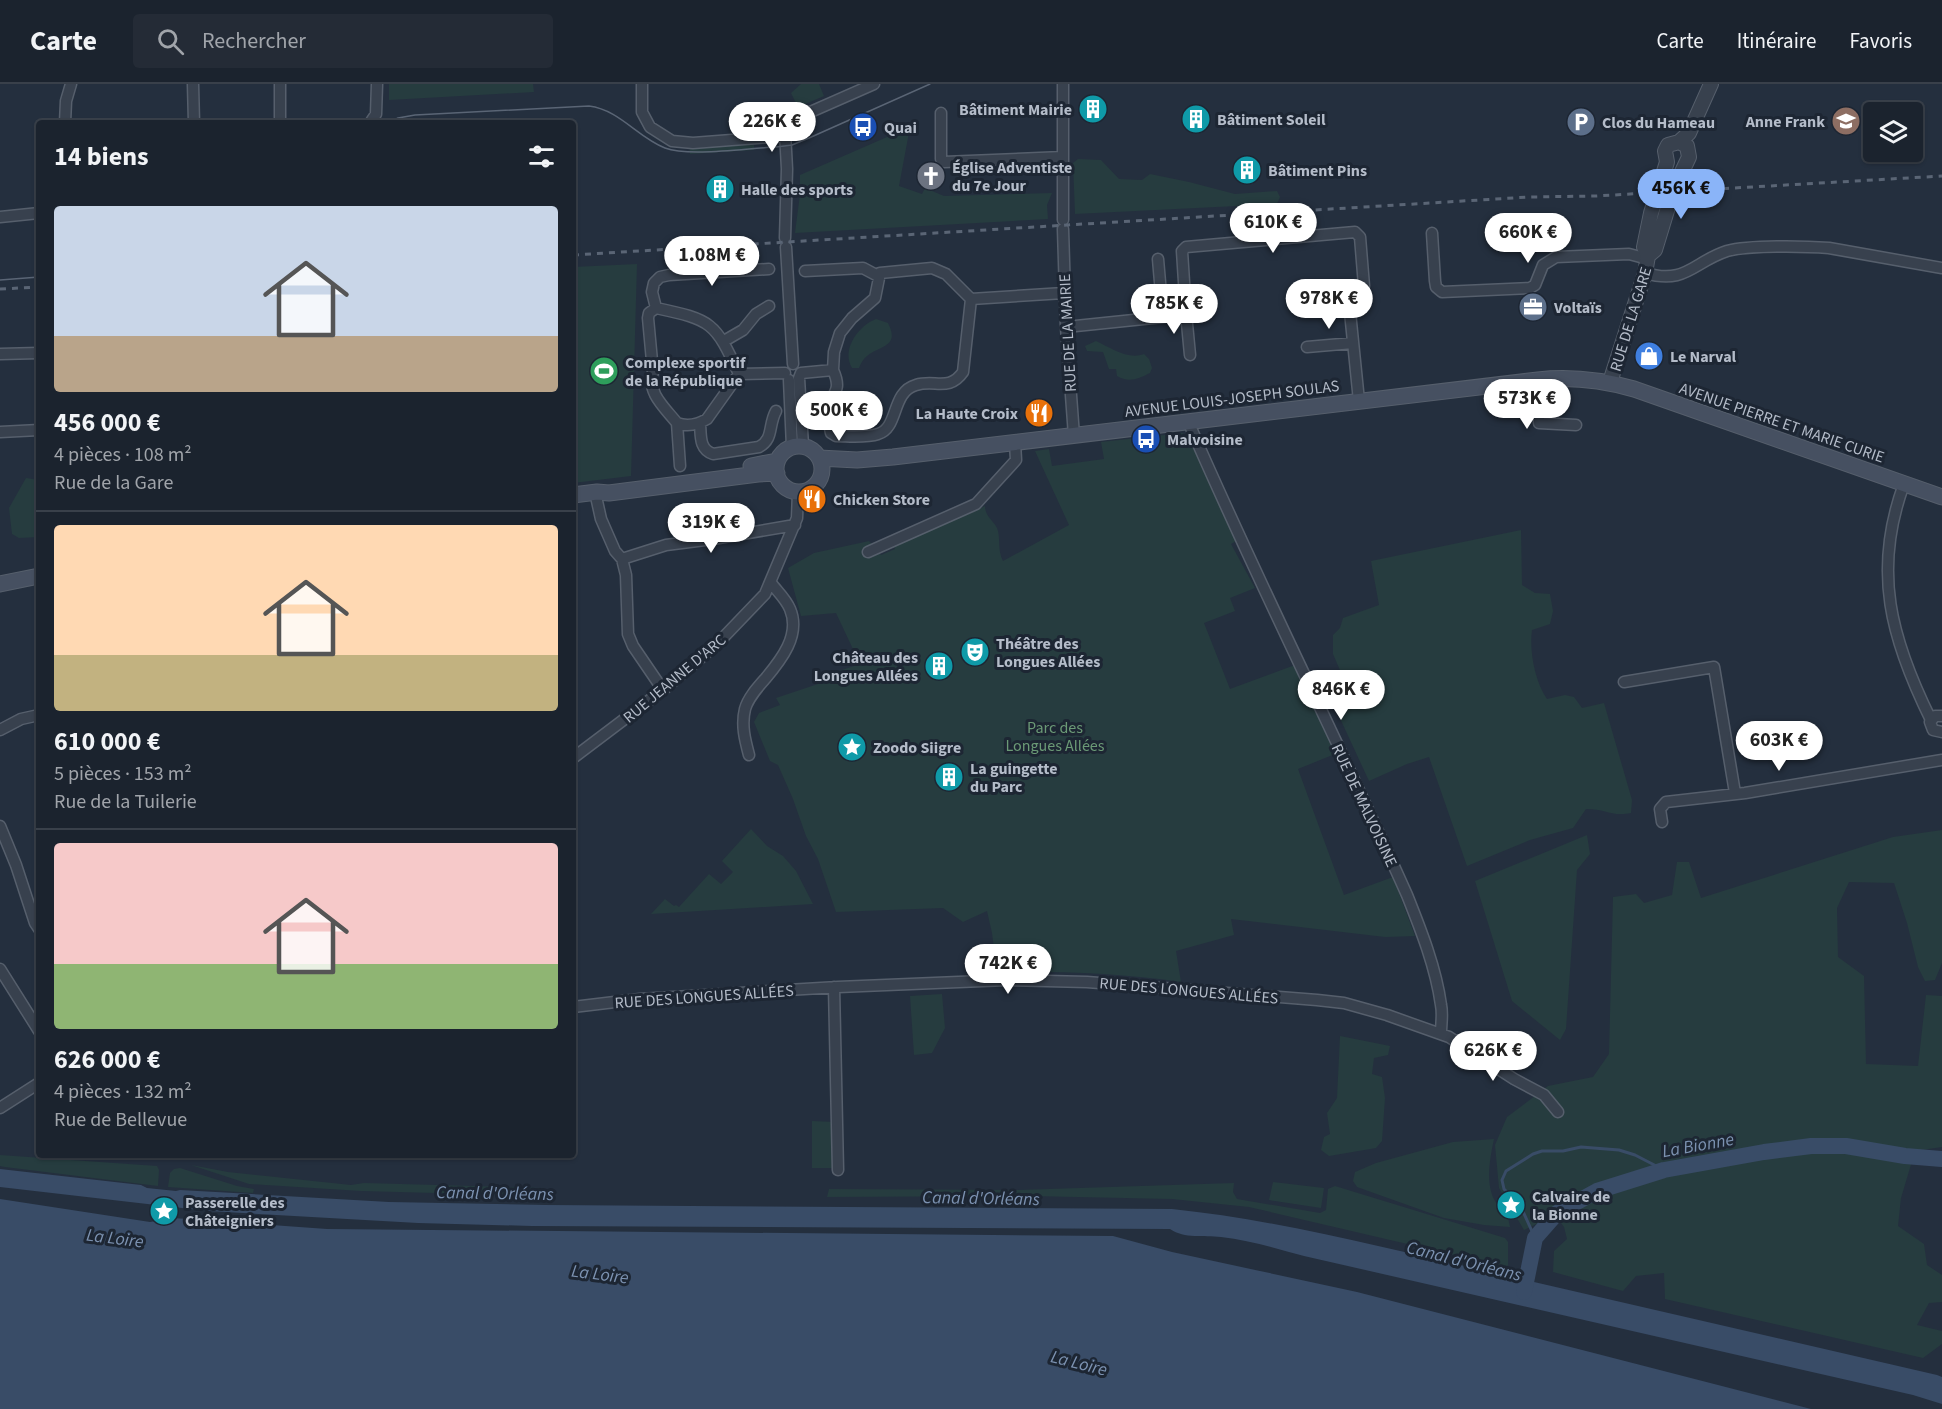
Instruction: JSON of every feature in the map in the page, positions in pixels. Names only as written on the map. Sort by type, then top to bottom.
[{"type":"main road","name":"AVENUE LOUIS-JOSEPH SOULAS","points":[[821,464],[1016,443],[1538,380],[1586,378],[1610,382]]},
{"type":"main road","name":"AVENUE PIERRE ET MARIE CURIE","points":[[1610,382],[1942,497]]},
{"type":"main road","points":[[797,447],[814,451],[821,464],[815,486],[798,492],[783,486],[777,467],[783,453],[797,447]]},
{"type":"main road","points":[[576,495],[596,492],[608,487],[777,467]]},
{"type":"main road","points":[[0,584],[36,577]]},
{"type":"street","points":[[65,120],[66,100],[71,84]]},
{"type":"street","points":[[193,84],[194,120]]},
{"type":"street","points":[[280,84],[280,120]]},
{"type":"street","points":[[372,120],[376,114],[377,84]]},
{"type":"street","points":[[642,84],[642,112],[650,127],[665,138],[679,142],[786,132]]},
{"type":"street","points":[[797,447],[794,376],[800,368],[793,364],[785,242],[786,132],[792,121],[799,117],[874,84]]},
{"type":"street","name":"RUE DE LA MAIRIE","points":[[1063,84],[1064,293],[1074,436]]},
{"type":"street","name":"RUE DE LA GARE","points":[[1683,144],[1711,84]]},
{"type":"street","name":"RUE DE LA GARE","points":[[1683,144],[1715,84]]},
{"type":"street","points":[[941,113],[941,159],[944,162],[1063,157]]},
{"type":"street","name":"RUE DE LA GARE","points":[[1610,382],[1648,258],[1655,250],[1673,191],[1690,153],[1683,144],[1672,143],[1666,148],[1664,155],[1667,162],[1651,213],[1644,247],[1648,258]]},
{"type":"street","points":[[1667,162],[1673,166],[1685,164]]},
{"type":"street","points":[[0,217],[36,213]]},
{"type":"street","points":[[1190,355],[1182,251],[1186,247],[1355,232],[1360,237],[1364,286],[1350,312],[1359,400]]},
{"type":"street","points":[[1432,232],[1436,287],[1442,292],[1530,288],[1535,285],[1543,266],[1556,257],[1629,254],[1648,258]]},
{"type":"street","points":[[1645,273],[1658,277],[1675,277],[1725,252],[1737,249],[1811,246],[1942,268]]},
{"type":"street","points":[[1158,260],[1163,317]]},
{"type":"street","points":[[806,271],[863,268],[878,276]]},
{"type":"street","points":[[971,299],[963,372],[958,380],[951,384],[917,384],[906,389],[888,425],[877,435],[836,436],[831,433],[826,409],[836,395],[838,386],[833,370],[834,352],[840,333],[852,318],[875,298],[878,276],[884,272],[932,268],[946,274],[971,299],[1064,293]]},
{"type":"street","points":[[656,308],[652,292],[654,282],[660,278],[669,275],[769,269]]},
{"type":"street","points":[[724,341],[743,330],[756,314],[769,306]]},
{"type":"street","points":[[680,466],[677,423],[655,395],[651,384],[653,372],[649,313],[656,308],[689,315],[705,322],[724,341],[739,374]]},
{"type":"street","points":[[1066,327],[1186,313]]},
{"type":"street","points":[[1307,347],[1353,343]]},
{"type":"street","points":[[0,354],[36,353]]},
{"type":"street","points":[[739,374],[794,376],[833,370]]},
{"type":"street","points":[[677,423],[691,425],[707,419],[739,374]]},
{"type":"street","points":[[1538,380],[1539,423],[1576,424]]},
{"type":"street","points":[[700,423],[701,444],[707,452],[713,454],[759,447],[766,443],[771,433],[770,423],[776,411]]},
{"type":"street","name":"RUE DE MALVOISINE","points":[[1188,421],[1242,543],[1407,895],[1436,981],[1442,1006],[1441,1034]]},
{"type":"street","points":[[0,432],[36,430]]},
{"type":"street","points":[[868,552],[976,504],[1016,460],[1016,443]]},
{"type":"street","points":[[1904,484],[1889,538],[1887,566],[1889,599],[1895,632],[1907,668],[1937,718],[1930,725],[1933,730],[1942,732]]},
{"type":"street","points":[[596,492],[601,519],[615,550],[622,559],[626,575],[628,634],[633,646],[663,690]]},
{"type":"street","points":[[749,755],[743,724],[745,708],[754,692],[779,662],[790,642],[792,631],[790,609],[769,587],[795,525],[798,492]]},
{"type":"street","points":[[622,559],[666,545],[795,525]]},
{"type":"street","name":"RUE JEANNE D'ARC","points":[[576,756],[663,690],[718,643],[769,587]]},
{"type":"street","points":[[1624,682],[1714,667],[1735,793]]},
{"type":"street","points":[[0,730],[21,719],[36,716]]},
{"type":"street","points":[[1662,822],[1660,809],[1665,802],[1941,762]]},
{"type":"street","points":[[0,826],[4,844],[36,924]]},
{"type":"street","points":[[0,969],[36,1025]]},
{"type":"street","name":"RUE DES LONGUES ALLÉES","points":[[576,1006],[640,999],[964,981],[1087,982],[1344,1003],[1441,1034],[1544,1095],[1558,1112]]},
{"type":"street","points":[[834,987],[838,1170]]},
{"type":"street","points":[[0,1107],[36,1085]]},
{"type":"green space","points":[[389,84],[533,84],[534,92],[389,100]]},
{"type":"green space","points":[[801,84],[819,84],[824,96],[798,107],[791,93]]},
{"type":"green space","points":[[910,127],[899,186],[922,194],[925,188],[944,196],[1052,193],[1047,205],[1048,219],[795,233],[800,175]]},
{"type":"green space","points":[[754,142],[754,150],[690,154],[689,145]]},
{"type":"green space","points":[[1078,159],[1101,160],[1119,179],[1142,180],[1150,174],[1235,194],[1277,191],[1280,197],[1277,204],[1075,214],[1073,163]]},
{"type":"green space","name":"Complexe sportif de la République","points":[[637,264],[631,476],[576,483],[576,267]]},
{"type":"green space","points":[[876,319],[888,323],[892,337],[887,344],[866,357],[859,368],[852,368],[849,354],[853,339],[863,327]]},
{"type":"green space","points":[[1096,341],[1126,354],[1144,354],[1149,359],[1152,368],[1150,373],[1134,379],[1117,376],[1116,369],[1109,369],[1103,352],[1087,351],[1085,346]]},
{"type":"green space","name":"Parc des Longues Allées","points":[[1182,433],[1188,436],[1193,444],[1236,541],[1231,544],[1255,588],[1230,598],[1235,611],[1204,623],[1230,689],[1295,665],[1335,754],[1298,769],[1344,895],[1393,877],[1415,936],[1385,937],[1231,919],[1234,935],[1176,951],[1181,982],[1089,973],[997,972],[987,911],[963,922],[943,908],[836,912],[818,859],[806,836],[793,799],[778,765],[770,761],[754,722],[759,713],[780,705],[776,698],[824,682],[839,671],[860,664],[836,613],[801,616],[788,568],[814,553],[869,541],[881,555],[895,549],[893,539],[969,514],[985,506],[997,528],[1003,561],[1069,525],[1035,451],[1049,449],[1052,466],[1104,459],[1101,442]]},
{"type":"green space","points":[[26,478],[36,480],[36,537],[19,538],[12,534],[9,508]]},
{"type":"green space","points":[[1521,530],[1522,585],[1535,593],[1550,594],[1553,611],[1550,624],[1532,630],[1532,657],[1539,684],[1547,699],[1565,695],[1574,697],[1582,708],[1604,703],[1632,800],[1631,813],[1619,814],[1586,809],[1573,828],[1530,840],[1467,866],[1429,757],[1369,781],[1338,714],[1346,691],[1333,654],[1333,635],[1340,628],[1343,618],[1379,605],[1371,561]]},
{"type":"green space","points":[[751,829],[767,846],[783,856],[796,871],[813,904],[651,914],[665,899],[679,907],[709,874],[721,884],[733,872],[722,861]]},
{"type":"green space","points":[[1942,830],[1942,963],[1935,980],[1925,981],[1918,967],[1894,883],[1849,882],[1837,908],[1838,957],[1864,976],[1866,1064],[1918,1066],[1926,995],[1942,996],[1942,1147],[1915,1151],[1901,1198],[1898,1226],[1924,1244],[1927,1265],[1942,1275],[1942,1302],[1929,1303],[1917,1325],[1942,1331],[1942,1344],[1923,1358],[1665,1299],[1664,1273],[1636,1276],[1623,1291],[1553,1272],[1554,1251],[1567,1239],[1564,1227],[1555,1215],[1524,1230],[1499,1188],[1495,1145],[1507,1117],[1548,1086],[1593,1077],[1609,1054],[1613,897],[1636,894],[1644,903],[1672,895],[1677,862],[1689,862],[1701,898],[1893,837]]},
{"type":"green space","points":[[1587,835],[1590,854],[1577,870],[1566,1029],[1560,1040],[1512,1001],[1475,881]]},
{"type":"green space","points":[[942,994],[945,1028],[932,1053],[914,1055],[910,996]]},
{"type":"green space","points":[[1340,1036],[1390,1046],[1388,1055],[1374,1058],[1372,1074],[1382,1077],[1385,1098],[1382,1141],[1376,1148],[1329,1156],[1321,1150],[1324,1137],[1330,1134],[1327,1113],[1337,1098]]},
{"type":"green space","points":[[812,1121],[834,1122],[837,1168],[812,1168]]},
{"type":"green space","points":[[1494,1139],[1489,1179],[1494,1198],[1507,1213],[1510,1227],[1444,1218],[1357,1187],[1353,1181],[1355,1172],[1376,1163],[1453,1142]]},
{"type":"green space","points":[[0,1155],[157,1166],[158,1186],[5,1167],[0,1166]]},
{"type":"green space","points":[[191,1165],[228,1172],[351,1185],[364,1183],[542,1188],[542,1196],[361,1191],[249,1184]]},
{"type":"green space","points":[[180,1168],[254,1189],[253,1193],[168,1187],[170,1173]]},
{"type":"green space","points":[[1273,1182],[1324,1188],[1321,1208],[1269,1200]]},
{"type":"green space","points":[[1234,1183],[1233,1192],[1237,1199],[1320,1213],[1326,1210],[1328,1189],[1335,1186],[1505,1238],[1508,1242],[1508,1265],[1506,1267],[1249,1207],[1172,1199],[1029,1196],[827,1197],[829,1189],[1018,1190]]},
{"type":"water","points":[[0,1169],[176,1191],[389,1202],[1172,1209],[1215,1214],[1345,1239],[1517,1278],[1520,1276],[1532,1278],[1534,1282],[1937,1375],[1942,1377],[1942,1404],[1913,1395],[1304,1256],[1252,1242],[1188,1235],[1170,1229],[532,1226],[418,1223],[208,1211],[0,1187]]},
{"type":"water","name":"La Loire","points":[[0,1199],[150,1222],[173,1218],[327,1229],[1113,1236],[1172,1252],[1357,1292],[1811,1409],[0,1409]]},
{"type":"waterway","name":"La Bionne","points":[[1524,1292],[1535,1238],[1557,1213],[1597,1191],[1664,1170],[1811,1146],[1846,1146],[1905,1156],[1942,1159]]},
{"type":"waterway","points":[[1535,1238],[1521,1207],[1504,1189],[1502,1180],[1506,1171],[1533,1154],[1581,1147],[1619,1150],[1635,1155],[1664,1170]]},
{"type":"tram line","points":[[394,120],[415,115],[589,106],[610,113],[665,148],[689,152],[735,150],[792,145],[930,84]]},
{"type":"tram line","points":[[0,280],[36,277]]},
{"type":"railway","points":[[576,255],[1529,197],[1596,196],[1942,176]]},
{"type":"railway","points":[[0,289],[36,287]]},
{"type":"place","name":"Bâtiment Mairie","points":[[1093,109]]},
{"type":"place","name":"Bâtiment Soleil","points":[[1196,119]]},
{"type":"place","name":"Anne Frank","points":[[1846,121]]},
{"type":"place","name":"Clos du Hameau","points":[[1581,122]]},
{"type":"place","name":"Quai","points":[[863,127]]},
{"type":"place","name":"Bâtiment Pins","points":[[1247,170]]},
{"type":"place","name":"Église Adventiste du 7e Jour","points":[[931,176]]},
{"type":"place","name":"Halle des sports","points":[[720,189]]},
{"type":"place","name":"Voltaïs","points":[[1533,307]]},
{"type":"place","name":"Le Narval","points":[[1649,356]]},
{"type":"place","name":"Complexe sportif de la République","points":[[604,371]]},
{"type":"place","name":"La Haute Croix","points":[[1039,413]]},
{"type":"place","name":"Malvoisine","points":[[1146,439]]},
{"type":"place","name":"Chicken Store","points":[[812,499]]},
{"type":"place","name":"Théâtre des Longues Allées","points":[[975,652]]},
{"type":"place","name":"Château des Longues Allées","points":[[939,666]]},
{"type":"place","name":"Zoodo Siigre","points":[[852,747]]},
{"type":"place","name":"La guingette du Parc","points":[[949,777]]},
{"type":"place","name":"Calvaire de la Bionne","points":[[1511,1205]]},
{"type":"place","name":"Passerelle des Châteigniers","points":[[164,1211]]},
{"type":"water label","name":"Canal d'Orléans","points":[[495,1193]]},
{"type":"water label","name":"Canal d'Orléans","points":[[981,1198]]},
{"type":"water label","name":"Canal d'Orléans","points":[[1464,1261]]}]
